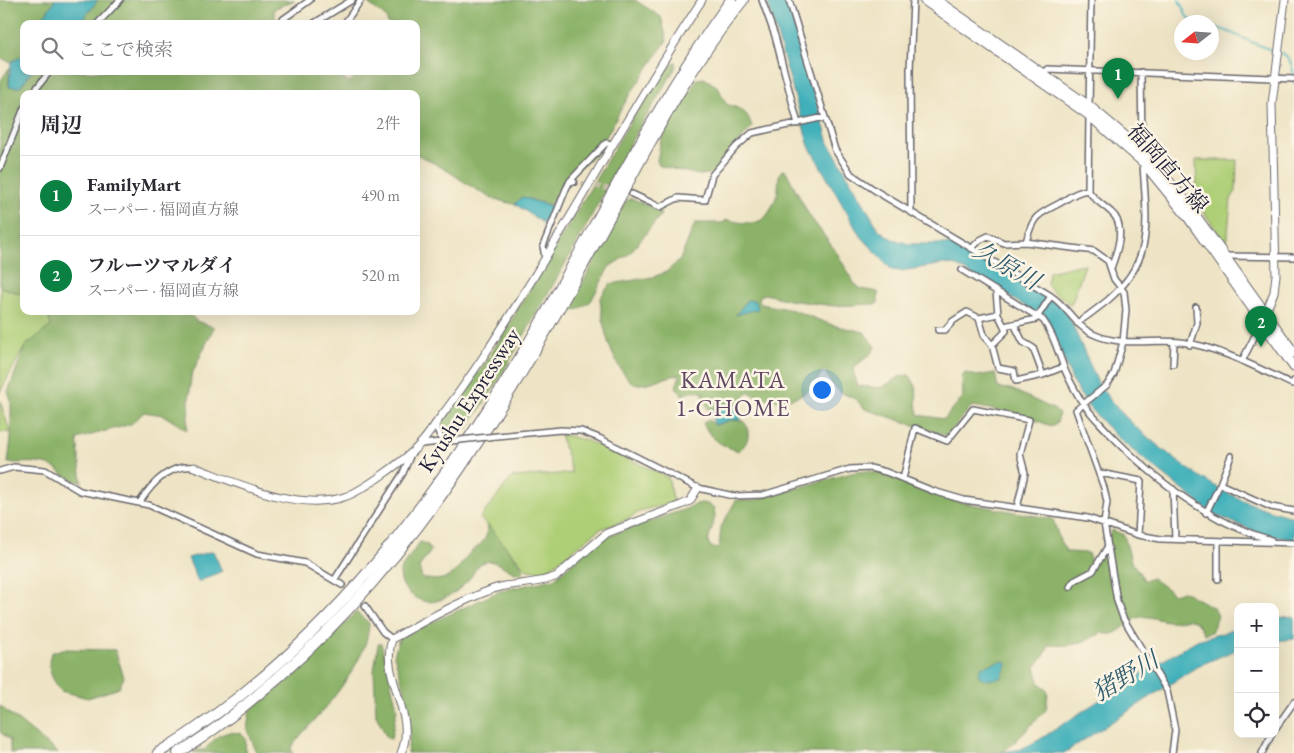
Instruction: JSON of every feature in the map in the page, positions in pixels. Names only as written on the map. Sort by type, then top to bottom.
[{"type":"highway","name":"Kyushu Expressway","points":[[158,753],[216,715],[300,645],[346,598],[410,522],[454,460],[514,367],[673,85],[736,1]]},
{"type":"highway","name":"Kyushu Expressway","points":[[178,753],[244,706],[308,652],[375,580],[437,501],[482,436],[523,371],[674,102],[736,1]]},
{"type":"main road","name":"福岡直方線","points":[[924,0],[1089,110],[1143,162],[1188,217],[1264,318],[1294,353]]},
{"type":"main road","name":"福岡直方線","points":[[936,0],[1043,74],[1139,147],[1183,198],[1225,256],[1294,367]]},
{"type":"street","points":[[101,20],[120,0]]},
{"type":"street","points":[[282,20],[310,0]]},
{"type":"street","points":[[140,502],[163,476],[171,470],[194,467],[234,484],[276,495],[316,501],[344,497],[358,490],[411,454],[421,444],[495,339],[702,0]]},
{"type":"street","points":[[762,0],[775,36],[798,124]]},
{"type":"street","points":[[789,0],[822,117],[835,150],[851,174],[1052,296],[1064,304],[1076,323],[1095,335],[1123,342],[1174,342],[1190,344],[1242,361],[1292,384],[1294,381]]},
{"type":"street","points":[[911,212],[910,80],[913,0]]},
{"type":"street","points":[[1091,0],[1088,190],[1093,198],[1113,213],[1118,220],[1118,247],[1111,268]]},
{"type":"street","points":[[1242,361],[1264,318],[1274,292],[1276,256],[1272,112],[1274,78],[1284,0]]},
{"type":"street","points":[[320,20],[356,1]]},
{"type":"street","points":[[346,20],[356,1]]},
{"type":"street","points":[[1043,74],[1047,70],[1294,79]]},
{"type":"street","points":[[1139,147],[1142,143],[1141,72]]},
{"type":"street","points":[[35,90],[47,75]]},
{"type":"street","points":[[632,194],[660,207],[678,198],[705,200],[712,175],[746,137],[763,130],[798,124],[822,117]]},
{"type":"street","points":[[0,168],[20,118]]},
{"type":"street","points":[[546,258],[544,246],[572,182],[606,143],[613,144]]},
{"type":"street","points":[[1076,323],[1086,318],[1121,288],[1137,267],[1143,252],[1146,217],[1143,162]]},
{"type":"street","points":[[1026,242],[1030,226],[1042,211],[1076,192],[1088,190]]},
{"type":"street","points":[[972,248],[980,240],[988,236],[1004,243],[1026,242],[1094,251],[1108,261],[1114,279],[1121,288],[1126,310],[1123,342],[1114,374],[1104,388],[1076,410],[1091,456],[1100,473],[1107,502],[1104,523],[1117,601],[1123,618],[1165,689],[1175,730],[1172,753]]},
{"type":"street","points":[[1225,256],[1294,257]]},
{"type":"street","points":[[962,270],[1038,317],[1049,328],[1063,367],[1083,404],[1128,452],[1206,513],[1256,536],[1279,543]]},
{"type":"street","points":[[992,345],[1006,331],[998,314],[996,292]]},
{"type":"street","points":[[1004,326],[1036,319],[1052,296]]},
{"type":"street","points":[[1190,344],[1197,323],[1196,307]]},
{"type":"street","points":[[938,330],[946,330],[952,321],[967,312],[979,318],[998,314]]},
{"type":"street","points":[[979,318],[984,335],[992,345],[998,368],[1014,371],[1016,381],[1044,375],[1063,367]]},
{"type":"street","points":[[1014,324],[1023,342],[1034,348],[1044,375]]},
{"type":"street","points":[[1173,364],[1174,342]]},
{"type":"street","points":[[903,479],[916,428],[947,441],[973,409],[1029,420],[1020,454],[1025,473],[1017,508]]},
{"type":"street","points":[[435,424],[440,436],[448,441]]},
{"type":"street","points":[[421,444],[561,430],[581,431],[698,488],[734,496],[752,497],[860,468],[886,472],[933,491],[964,500],[1088,518],[1138,535],[1175,539],[1294,544]]},
{"type":"street","points":[[336,580],[403,472],[411,454]]},
{"type":"street","points":[[1206,513],[1231,456]]},
{"type":"street","points":[[0,471],[14,467],[45,470],[80,490],[130,502],[140,502],[257,554],[305,563],[342,585]]},
{"type":"street","points":[[1100,473],[1141,482],[1138,535]]},
{"type":"street","points":[[1220,484],[1271,507],[1294,511]]},
{"type":"street","points":[[392,639],[492,590],[522,582],[548,580],[557,576],[607,533],[682,506],[690,501],[698,488]]},
{"type":"street","points":[[1173,489],[1175,539]]},
{"type":"street","points":[[1218,541],[1218,579]]},
{"type":"street","points":[[1070,587],[1074,581],[1093,571],[1108,545]]},
{"type":"street","points":[[365,606],[383,632],[392,639]]},
{"type":"street","points":[[392,639],[388,658],[402,708],[405,729],[405,746],[402,753]]},
{"type":"street","points":[[1279,723],[1294,702]]},
{"type":"street","points":[[1262,753],[1270,738]]},
{"type":"green space","points":[[0,0],[55,0],[42,20],[20,20],[20,57],[11,62],[0,58]]},
{"type":"green space","points":[[98,0],[295,0],[274,9],[274,15],[278,20],[83,19]]},
{"type":"green space","points":[[370,0],[635,0],[661,17],[667,40],[627,99],[597,153],[565,179],[550,205],[522,197],[515,204],[497,200],[420,156],[420,90],[20,90],[20,294],[0,287],[0,82],[9,68],[9,87],[20,87],[29,75],[334,75],[350,82],[356,75],[420,75],[420,20],[387,20],[386,17],[369,4]]},
{"type":"green space","points":[[676,61],[676,67],[631,142],[577,243],[495,386],[466,430],[452,435],[443,433],[440,425],[487,361],[642,102],[660,76]]},
{"type":"green space","points":[[704,78],[718,87],[726,104],[740,109],[746,114],[752,127],[711,174],[699,175],[660,166],[657,161],[661,139],[697,79]]},
{"type":"green space","points":[[1196,160],[1237,160],[1236,191],[1231,199],[1227,245],[1193,197],[1197,197]]},
{"type":"green space","points":[[782,170],[786,171],[809,215],[837,253],[854,283],[861,289],[878,292],[878,303],[834,306],[789,300],[765,294],[760,296],[761,304],[793,310],[832,325],[864,332],[875,347],[871,354],[858,364],[853,371],[858,386],[881,388],[899,377],[909,375],[915,386],[916,405],[919,415],[944,419],[963,397],[962,375],[966,373],[977,376],[995,373],[998,388],[1011,389],[1055,410],[1059,414],[1057,423],[1051,426],[1022,415],[973,406],[949,434],[944,435],[865,409],[855,399],[840,392],[831,383],[825,371],[820,374],[808,391],[799,396],[779,400],[768,399],[749,392],[737,405],[727,404],[712,409],[708,409],[702,392],[693,391],[682,395],[676,387],[680,375],[645,384],[633,384],[613,355],[603,321],[600,298],[610,284],[653,277],[666,272],[680,260],[695,223],[722,223],[727,220],[742,223],[760,221],[769,212],[775,199]]},
{"type":"green space","points":[[631,198],[661,212],[660,216],[629,254],[609,267],[591,301],[579,309],[568,311],[625,202]]},
{"type":"green space","points":[[1085,265],[1071,305],[1051,290],[1047,283],[1049,272]]},
{"type":"green space","points":[[0,287],[20,294],[20,315],[48,315],[51,326],[25,346],[0,392]]},
{"type":"green space","points":[[48,315],[191,315],[196,321],[214,327],[191,376],[187,430],[163,415],[144,412],[131,424],[77,439],[82,482],[70,479],[46,464],[8,463],[11,438],[11,401],[8,392],[25,346],[51,326]]},
{"type":"green space","points":[[0,401],[10,432],[0,433]]},
{"type":"green space","points":[[708,420],[716,425],[730,420],[744,421],[748,433],[747,441],[739,451],[727,447],[710,434],[703,423]]},
{"type":"green space","points":[[560,434],[585,440],[668,477],[674,503],[643,510],[622,522],[600,529],[545,572],[527,570],[480,518],[512,477],[572,473]]},
{"type":"green space","points":[[869,471],[886,475],[954,501],[1053,519],[1060,541],[1067,552],[1088,553],[1092,566],[1112,530],[1124,535],[1131,561],[1145,581],[1152,578],[1174,594],[1183,591],[1214,608],[1218,616],[1211,632],[1204,634],[1200,627],[1192,620],[1168,621],[1141,617],[1113,634],[1102,633],[1072,645],[1049,645],[1044,656],[1035,667],[1039,682],[1048,692],[1046,710],[1013,744],[1004,751],[997,753],[407,753],[410,735],[405,691],[394,656],[398,641],[403,636],[500,591],[554,579],[601,538],[697,504],[703,503],[714,508],[715,517],[708,542],[712,548],[719,548],[721,527],[736,500],[751,501],[855,472]]},
{"type":"green space","points":[[488,525],[524,569],[522,574],[497,563],[487,561],[480,564],[465,584],[444,599],[428,602],[420,600],[404,588],[401,582],[400,570],[420,542],[428,545],[431,551],[419,567],[422,578],[444,579],[454,573],[469,554],[482,542],[486,537]]},
{"type":"green space","points":[[356,612],[369,623],[363,649],[349,676],[322,712],[296,741],[291,749],[293,753],[257,753],[247,729],[250,710],[290,679]]},
{"type":"green space","points":[[381,643],[397,708],[391,739],[387,738],[376,715],[374,671],[378,644]]},
{"type":"green space","points":[[62,649],[115,650],[124,677],[119,688],[88,698],[61,691],[53,678],[49,663],[51,653]]},
{"type":"green space","points":[[0,706],[58,753],[10,753],[10,740],[0,732]]},
{"type":"green space","points":[[229,732],[240,733],[246,738],[245,753],[193,753],[197,750],[204,750],[218,736]]},
{"type":"water","points":[[55,0],[98,0],[83,20],[42,20]]},
{"type":"water","points":[[767,0],[786,1],[829,143],[879,230],[892,239],[909,244],[958,244],[1043,292],[1066,310],[1098,383],[1124,416],[1188,469],[1220,489],[1255,505],[1294,517],[1294,540],[1262,534],[1213,514],[1121,441],[1090,409],[1074,385],[1049,322],[1042,316],[957,266],[944,264],[901,271],[892,270],[859,234],[809,146]]},
{"type":"water","points":[[20,57],[20,75],[29,75],[20,87],[9,87],[11,62]]},
{"type":"water","points":[[522,197],[553,207],[543,223],[515,204]]},
{"type":"water","points":[[747,300],[756,301],[758,309],[736,315]]},
{"type":"water","points":[[727,403],[737,405],[741,420],[730,420],[715,425],[711,415],[712,410]]},
{"type":"water","points":[[213,551],[222,571],[198,582],[188,558]]},
{"type":"water","points":[[1294,616],[1294,639],[1279,641],[1279,618]]},
{"type":"water","points":[[1234,628],[1234,651],[1198,666],[1064,753],[997,753],[1021,749],[1039,740],[1118,688],[1197,640]]},
{"type":"water","points":[[1001,661],[1006,662],[1007,665],[1001,678],[985,680],[978,675],[981,667]]},
{"type":"waterway","points":[[1179,0],[1186,15]]},
{"type":"waterway","points":[[1219,29],[1277,52]]},
{"type":"waterway","points":[[1281,53],[1290,62],[1294,83]]},
{"type":"tunnel","points":[[574,182],[615,190]]},
{"type":"place","name":"FamilyMart","points":[[1118,99]]},
{"type":"place","name":"フルーツマルダイ","points":[[1261,347]]},
{"type":"district","name":"KAMATA 1-CHOME","points":[[733,393]]},
{"type":"water label","name":"久原川","points":[[1007,265]]},
{"type":"water label","name":"猪野川","points":[[1125,676]]}]
